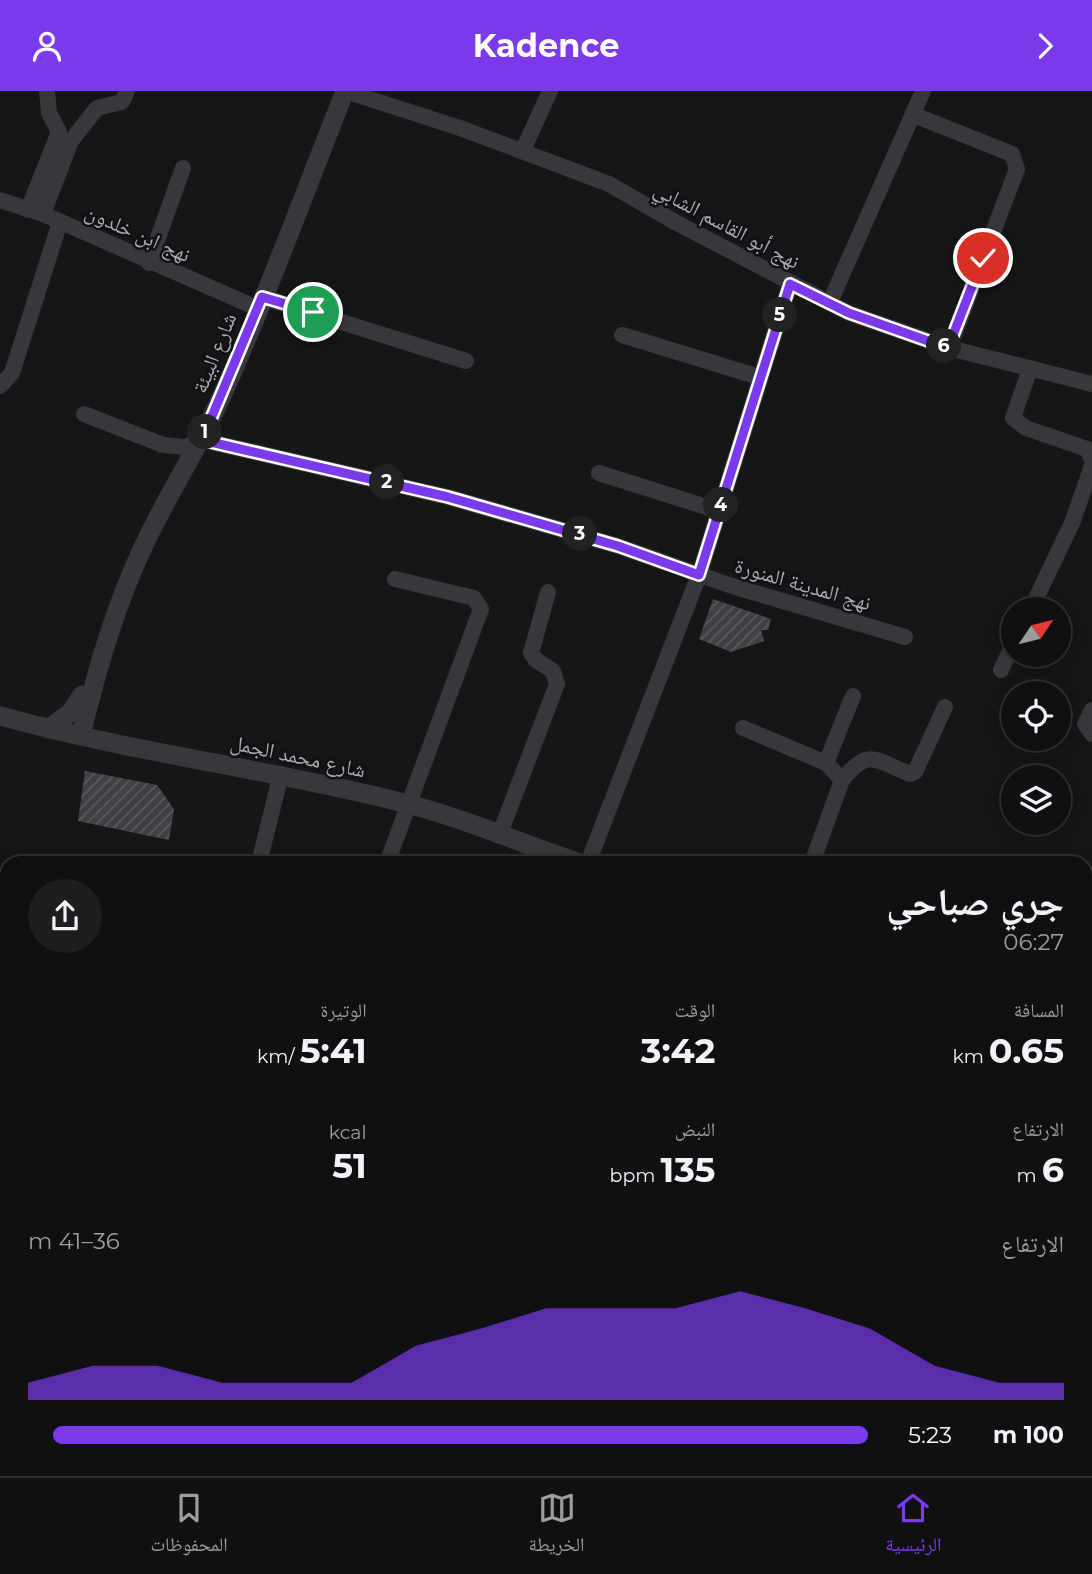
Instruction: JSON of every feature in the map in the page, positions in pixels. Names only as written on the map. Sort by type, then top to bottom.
[{"type":"street","points":[[36,212],[59,132],[49,113],[47,91]]},
{"type":"street","points":[[36,212],[71,141],[97,108],[122,102],[127,91]]},
{"type":"street","name":"نهج أبو القاسم الشابي","points":[[345,91],[523,150],[609,184],[790,284],[849,313],[948,348],[1092,384]]},
{"type":"street","name":"شارع البيئة","points":[[76,734],[86,694],[144,545],[202,440],[345,91]]},
{"type":"street","points":[[523,150],[550,91]]},
{"type":"street","points":[[830,302],[923,91]]},
{"type":"street","points":[[914,115],[1012,154],[1017,169],[948,348]]},
{"type":"street","points":[[149,263],[183,168]]},
{"type":"street","name":"نهج ابن خلدون","points":[[0,200],[60,222],[149,263],[259,302],[466,361]]},
{"type":"street","points":[[0,386],[12,373],[60,222]]},
{"type":"street","points":[[591,856],[699,575],[790,284]]},
{"type":"street","points":[[622,335],[759,377]]},
{"type":"street","points":[[1030,369],[1013,418],[1026,428],[1087,449],[1092,460]]},
{"type":"street","name":"نهج المدينة المنورة","points":[[84,414],[163,445],[186,447],[202,440],[448,497],[605,542],[699,575],[905,637]]},
{"type":"street","points":[[1037,597],[1072,523],[1092,466]]},
{"type":"street","points":[[598,473],[719,511]]},
{"type":"street","points":[[389,856],[481,609],[474,598],[395,579]]},
{"type":"street","points":[[499,836],[557,684],[553,671],[536,660],[531,653],[548,592]]},
{"type":"street","points":[[48,729],[70,713],[86,694]]},
{"type":"street","points":[[86,694],[93,715],[110,741]]},
{"type":"street","points":[[826,763],[853,696]]},
{"type":"street","points":[[815,856],[842,780],[860,760],[870,758],[910,774],[915,772],[945,707]]},
{"type":"street","name":"شارع محمد الجمل","points":[[0,716],[48,729],[281,774],[407,804],[551,856]]},
{"type":"street","points":[[743,729],[826,763],[842,780]]},
{"type":"street","points":[[261,856],[281,774]]},
{"type":"building","points":[[713,599],[771,619],[768,630],[761,630],[764,641],[731,652],[699,639]]},
{"type":"building","points":[[85,771],[157,785],[174,809],[169,840],[78,821]]},
{"type":"route","points":[[313,312],[262,297],[202,440],[448,497],[618,546],[699,575],[790,284],[849,313],[948,348],[983,258]]}]
